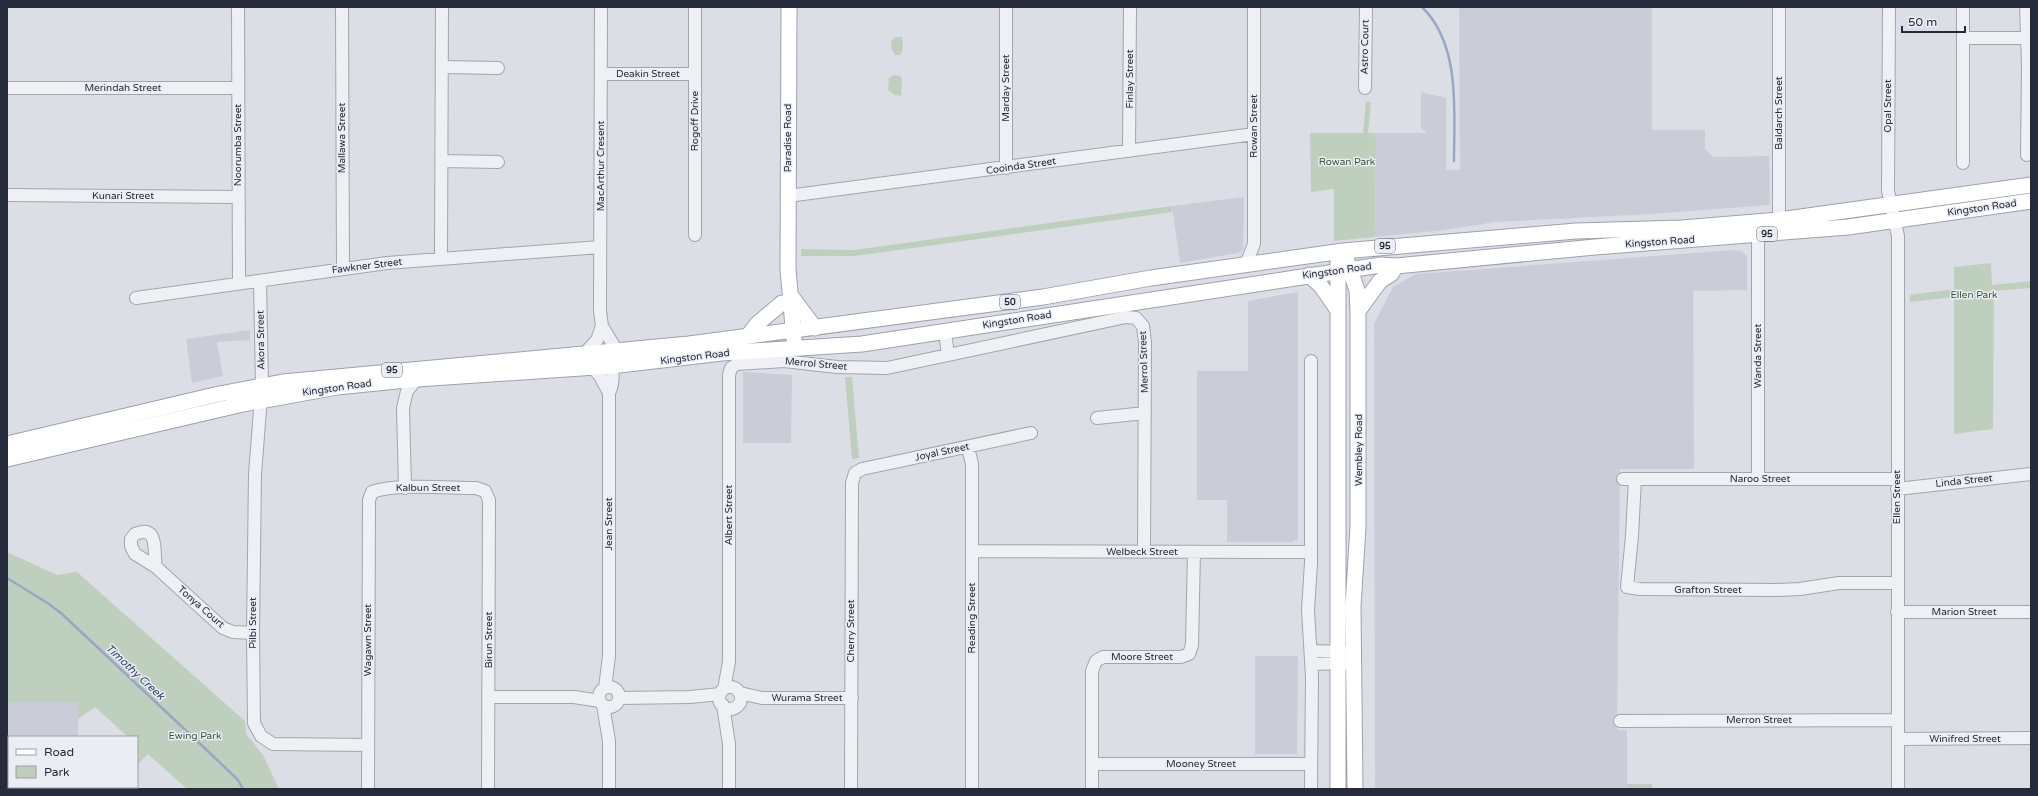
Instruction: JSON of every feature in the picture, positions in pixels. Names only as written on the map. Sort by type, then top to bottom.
[{"type":"main road","name":"Paradise Road","points":[[789,7],[788,269],[786,299],[790,348]]},
{"type":"main road","name":"Kingston Road","points":[[7,444],[352,374],[617,351],[815,328],[1043,297],[1246,264],[1340,251],[1576,231],[1674,228],[1779,220],[2031,185]]},
{"type":"main road","name":"Kingston Road","points":[[7,459],[262,392],[337,387],[417,379],[593,368],[722,353],[862,344],[1381,265],[1396,266],[1595,247],[1848,228],[2031,201]]},
{"type":"main road","name":"Wembley Road","points":[[1340,251],[1344,270],[1357,290],[1358,311],[1358,527],[1353,606],[1355,789]]},
{"type":"main road","points":[[1358,311],[1380,281],[1391,274],[1396,266]]},
{"type":"main road","name":"Wembley Road","points":[[1338,789],[1337,309],[1344,270]]},
{"type":"main road","points":[[1309,275],[1321,286],[1337,309]]},
{"type":"main road","points":[[748,336],[756,324],[786,299],[798,303],[804,316],[815,328]]},
{"type":"street","name":"Noorumba Street","points":[[238,7],[238,283]]},
{"type":"street","name":"Mallawa Street","points":[[342,7],[342,269]]},
{"type":"street","points":[[442,7],[442,258]]},
{"type":"street","name":"MacArthur Cresent","points":[[584,354],[597,340],[602,326],[600,247],[601,7]]},
{"type":"street","name":"Rogoff Drive","points":[[695,7],[695,235]]},
{"type":"street","name":"Marday Street","points":[[1006,7],[1006,168]]},
{"type":"street","name":"Finlay Street","points":[[1129,151],[1130,7]]},
{"type":"street","name":"Rowan Street","points":[[1246,264],[1254,244],[1254,7]]},
{"type":"street","name":"Astro Court","points":[[1365,88],[1366,7]]},
{"type":"street","name":"Baldarch Street","points":[[1779,220],[1780,7]]},
{"type":"street","name":"Opal Street","points":[[1889,7],[1888,191],[1891,205]]},
{"type":"street","points":[[1963,7],[1963,163]]},
{"type":"street","points":[[2026,7],[2028,65],[2027,155]]},
{"type":"street","points":[[1963,38],[2026,38]]},
{"type":"street","points":[[442,67],[498,68]]},
{"type":"street","name":"Deakin Street","points":[[601,74],[695,74]]},
{"type":"street","name":"Merindah Street","points":[[7,88],[238,88]]},
{"type":"street","name":"Cooinda Street","points":[[788,196],[1254,134]]},
{"type":"street","points":[[442,161],[498,162]]},
{"type":"street","name":"Kunari Street","points":[[7,195],[238,196]]},
{"type":"street","name":"Ellen Street","points":[[1891,205],[1898,236],[1898,789]]},
{"type":"street","name":"Wanda Street","points":[[1758,234],[1758,478]]},
{"type":"street","name":"Rowan Street","points":[[1254,244],[1262,262]]},
{"type":"street","name":"Fawkner Street","points":[[136,298],[342,269],[442,258],[600,247]]},
{"type":"street","name":"Akora Street","points":[[260,281],[262,392]]},
{"type":"street","name":"Merrol Street","points":[[731,368],[741,363],[770,361],[882,368],[1118,319],[1134,318],[1142,324],[1144,334],[1144,552]]},
{"type":"street","name":"MacArthur Cresent","points":[[602,326],[617,351]]},
{"type":"street","points":[[945,332],[948,355]]},
{"type":"street","points":[[584,354],[591,360],[605,360],[611,366]]},
{"type":"street","points":[[1311,361],[1311,552],[1308,610],[1311,664],[1311,789]]},
{"type":"street","name":"Jean Street","points":[[609,789],[609,393],[612,386],[611,366]]},
{"type":"street","name":"Jean Street","points":[[593,368],[600,376],[609,393]]},
{"type":"street","name":"Albert Street","points":[[729,789],[729,375],[731,368]]},
{"type":"street","points":[[405,488],[403,408],[407,391],[417,379]]},
{"type":"street","points":[[386,382],[397,393],[403,408]]},
{"type":"street","name":"Pilbi Street","points":[[262,392],[255,474],[253,633],[254,723],[260,736],[273,744],[368,745]]},
{"type":"street","points":[[1097,418],[1145,414]]},
{"type":"street","name":"Joyal Street","points":[[854,473],[1031,433]]},
{"type":"street","name":"Reading Street","points":[[968,447],[972,464],[972,789]]},
{"type":"street","name":"Cherry Street","points":[[851,789],[852,478],[854,473]]},
{"type":"street","name":"Linda Street","points":[[1897,484],[2031,474]]},
{"type":"street","name":"Naroo Street","points":[[1629,479],[1758,478],[1897,484]]},
{"type":"street","name":"Grafton Street","points":[[1629,479],[1632,536],[1627,587],[1640,590],[1776,590],[1800,589],[1840,583],[1897,583]]},
{"type":"street","name":"Kalbun Street","points":[[372,492],[382,488],[476,488],[485,491]]},
{"type":"street","name":"Birun Street","points":[[485,491],[489,500],[488,789]]},
{"type":"street","name":"Wagawn Street","points":[[368,789],[369,500],[372,492]]},
{"type":"street","name":"Welbeck Street","points":[[972,551],[1311,552]]},
{"type":"street","name":"Moore Street","points":[[1092,789],[1092,671],[1096,661],[1103,657],[1181,658],[1189,654],[1192,645],[1194,552]]},
{"type":"street","name":"Tonya Court","points":[[156,567],[223,628],[233,632],[253,633]]},
{"type":"street","name":"Marion Street","points":[[1898,612],[2031,612]]},
{"type":"street","points":[[1310,651],[1337,657],[1354,658]]},
{"type":"street","points":[[1311,664],[1337,657]]},
{"type":"street","name":"Wurama Street","points":[[489,697],[852,698]]},
{"type":"street","name":"Merron Street","points":[[1620,721],[1898,720]]},
{"type":"street","name":"Winifred Street","points":[[1898,739],[2031,738]]},
{"type":"street","name":"Mooney Street","points":[[1092,764],[1311,764]]},
{"type":"shaded area","points":[[1459,7],[1652,7],[1652,130],[1705,130],[1705,149],[1713,157],[1769,156],[1770,205],[1652,214],[1495,222],[1445,230],[1375,237],[1376,133],[1427,133],[1421,128],[1421,92],[1446,98],[1446,170],[1460,170]]},
{"type":"shaded area","points":[[1244,197],[1243,250],[1238,253],[1180,263],[1172,206]]},
{"type":"shaded area","points":[[1733,250],[1742,251],[1747,257],[1747,290],[1693,291],[1694,469],[1620,469],[1617,730],[1627,730],[1627,789],[1375,789],[1374,324],[1393,287],[1416,274]]},
{"type":"shaded area","points":[[1298,292],[1298,539],[1292,542],[1227,542],[1227,500],[1197,500],[1197,371],[1248,371],[1248,301]]},
{"type":"shaded area","points":[[250,330],[250,340],[217,342],[223,376],[192,383],[186,339]]},
{"type":"shaded area","points":[[743,372],[792,375],[791,443],[743,443]]},
{"type":"shaded area","points":[[1255,656],[1298,656],[1297,754],[1255,754]]},
{"type":"shaded area","points":[[7,702],[78,702],[78,736],[8,736],[8,788],[78,789],[7,789]]},
{"type":"green space","points":[[896,37],[902,37],[903,46],[901,55],[895,55],[892,50],[891,41]]},
{"type":"green space","points":[[894,75],[902,78],[901,96],[895,95],[888,90],[889,78]]},
{"type":"green space","name":"Rowan Park","points":[[1366,102],[1371,102],[1368,133],[1376,133],[1375,237],[1334,241],[1334,189],[1311,192],[1310,133],[1363,133]]},
{"type":"green space","points":[[1172,206],[1172,212],[855,256],[801,256],[801,249],[854,250]]},
{"type":"green space","name":"Ellen Park","points":[[1991,263],[1992,285],[2031,281],[2031,288],[1994,291],[1993,429],[1954,434],[1954,297],[1910,302],[1910,295],[1954,289],[1954,267]]},
{"type":"green space","points":[[845,377],[852,377],[859,458],[852,459]]},
{"type":"green space","name":"Ewing Park","points":[[7,552],[57,575],[77,572],[245,721],[246,734],[263,755],[279,789],[187,789],[148,754],[138,764],[138,736],[127,736],[95,707],[78,719],[78,702],[7,702]]},
{"type":"green space","points":[[1627,784],[1652,784],[1652,789],[1627,789]]},
{"type":"waterway","points":[[1422,7],[1435,22],[1449,59],[1453,80],[1454,100],[1454,161]]},
{"type":"waterway","name":"Timothy Creek","points":[[7,578],[49,604],[62,614],[238,780],[243,789]]}]
